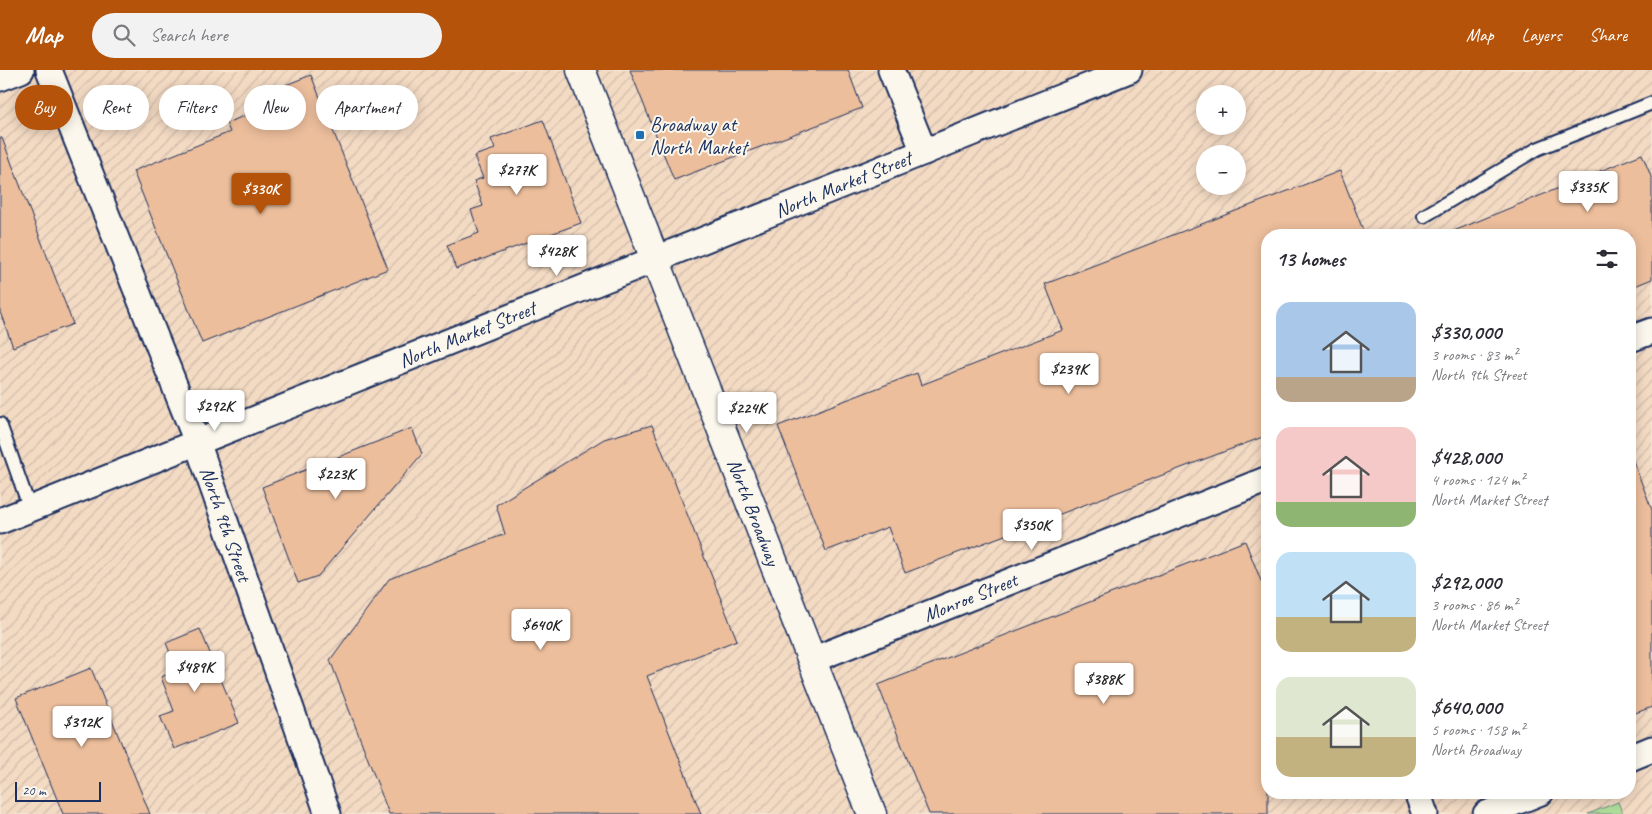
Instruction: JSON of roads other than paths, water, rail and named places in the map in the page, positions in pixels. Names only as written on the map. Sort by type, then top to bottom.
[{"type":"main road","name":"North Broadway","points":[[581,70],[872,814]]},
{"type":"street","points":[[0,78],[21,70]]},
{"type":"street","name":"North 9th Street","points":[[50,70],[197,442],[328,814]]},
{"type":"street","points":[[891,70],[924,152]]},
{"type":"street","name":"North Market Street","points":[[0,521],[1129,70]]},
{"type":"street","points":[[1636,337],[1652,331]]},
{"type":"street","name":"Monroe Street","points":[[812,660],[1261,482]]},
{"type":"street","points":[[1636,756],[1652,749]]},
{"type":"street","points":[[1419,799],[1425,814]]},
{"type":"street","points":[[1486,814],[1524,799]]},
{"type":"lane","points":[[1424,216],[1537,149],[1652,103]]},
{"type":"lane","points":[[0,424],[30,509]]},
{"type":"place","name":"Broadway at North Market","points":[[640,135]]}]
